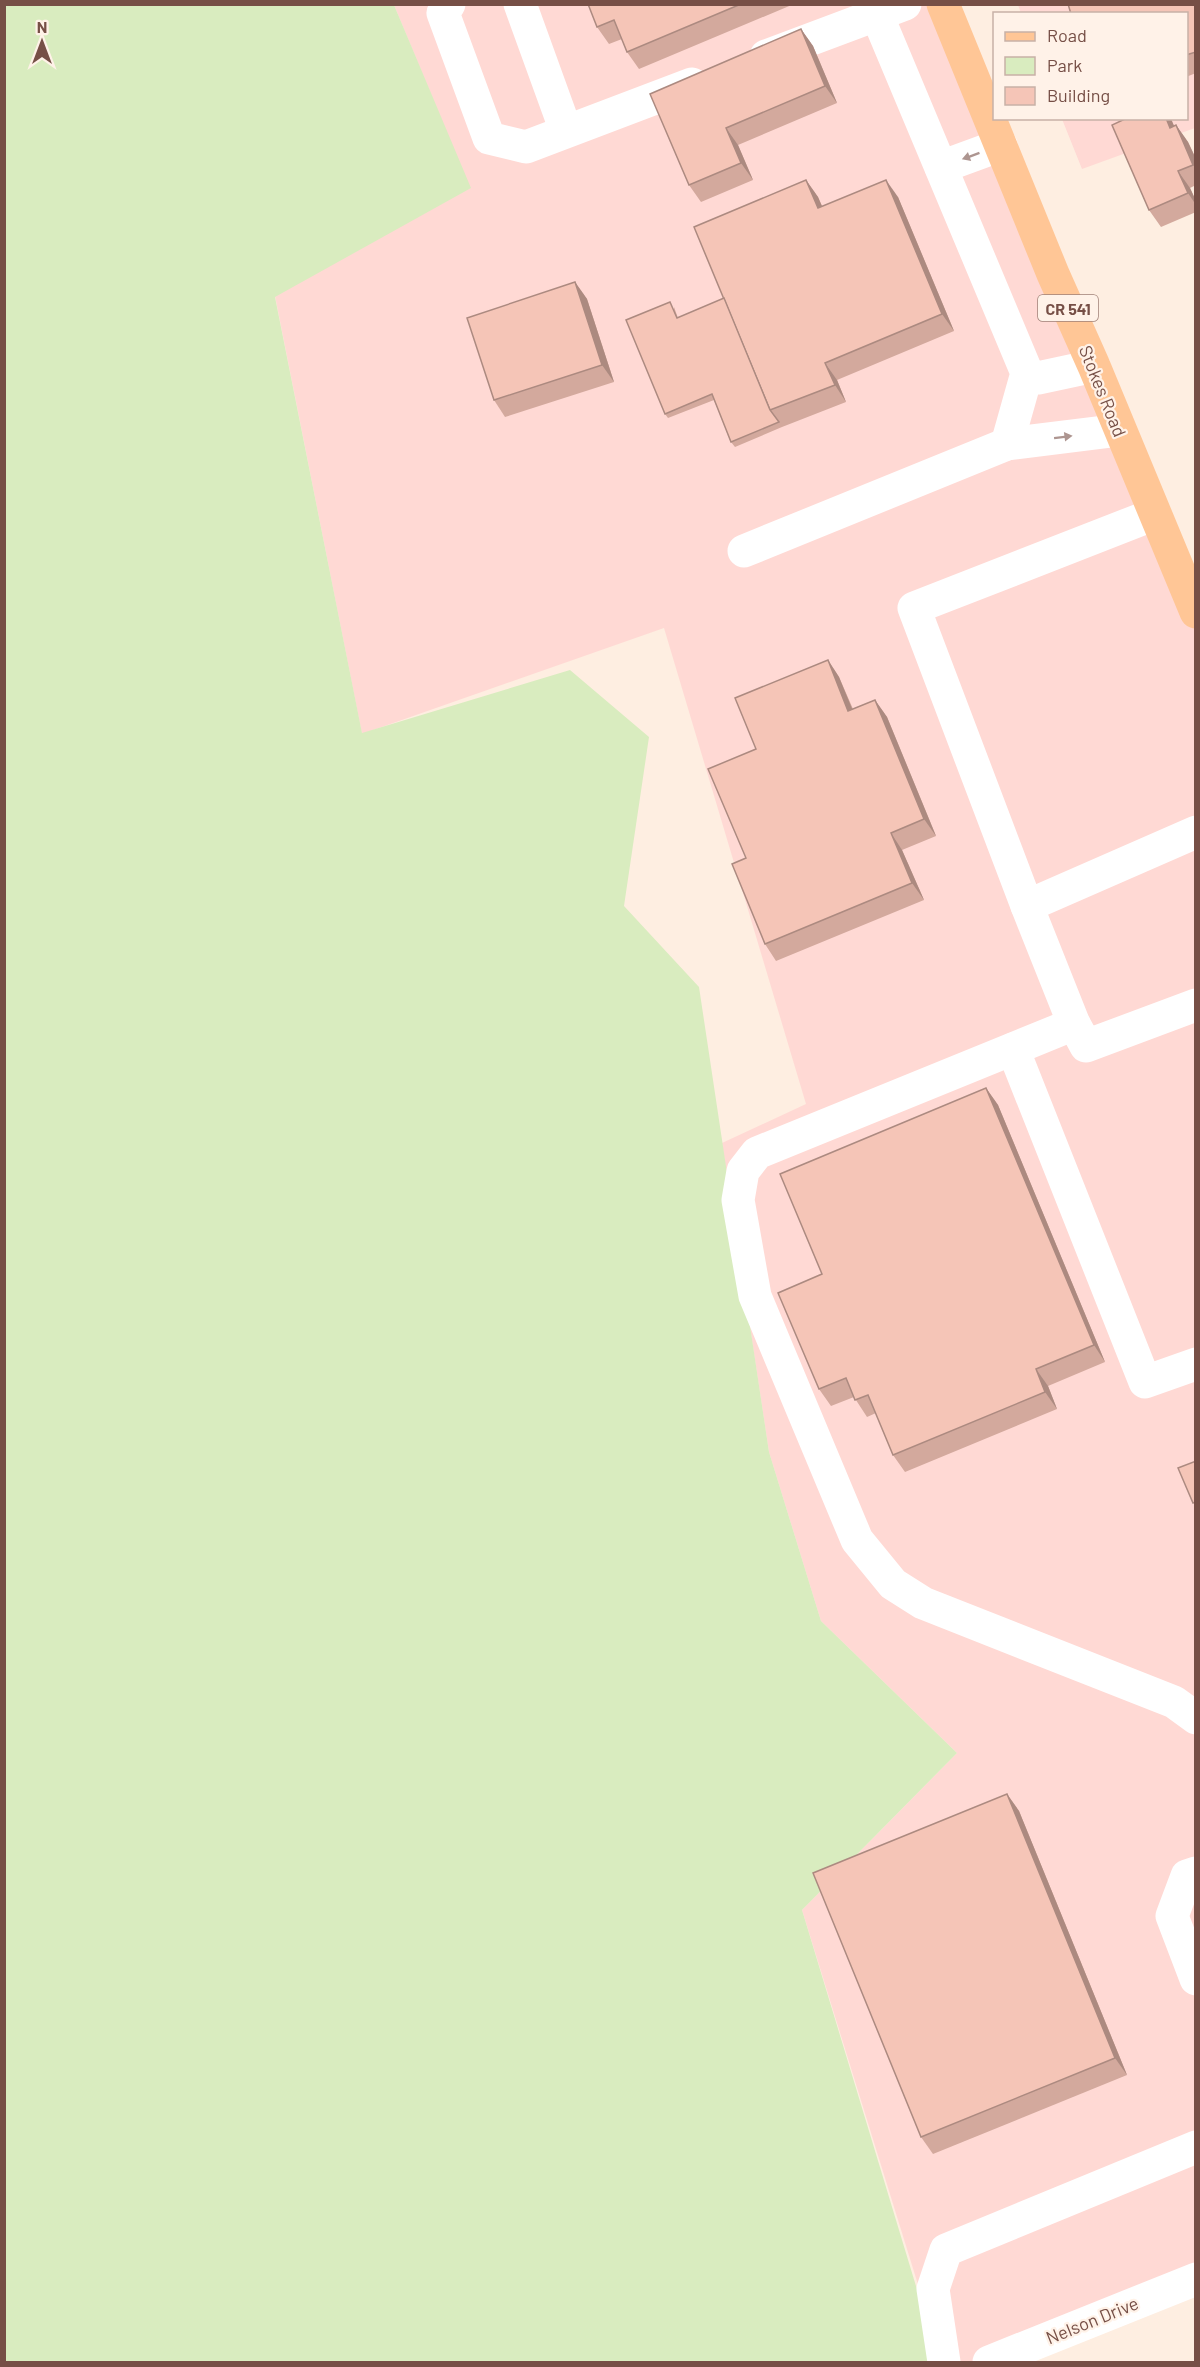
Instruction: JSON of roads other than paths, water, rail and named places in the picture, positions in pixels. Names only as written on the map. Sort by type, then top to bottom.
[{"type":"main road","name":"Stokes Road","points":[[943,4],[1053,274],[1094,366],[1196,612]]},
{"type":"street","points":[[449,4],[443,13],[489,138],[526,147],[891,10],[941,167],[1027,373],[1007,444]]},
{"type":"street","points":[[520,4],[566,131]]},
{"type":"street","points":[[941,167],[1001,145]]},
{"type":"street","points":[[1027,373],[1038,378],[1094,366]]},
{"type":"street","points":[[744,551],[1007,444],[1120,430]]},
{"type":"street","points":[[1155,514],[914,608],[1027,906],[1074,1024],[1086,1046],[1196,1005]]},
{"type":"street","points":[[1027,906],[1196,832]]},
{"type":"street","points":[[1074,1024],[758,1153],[743,1171],[738,1200],[755,1296],[857,1540],[893,1584],[923,1603],[1174,1702],[1196,1718]]},
{"type":"street","points":[[1013,1049],[1145,1382],[1196,1364]]},
{"type":"street","points":[[1196,1873],[1187,1876],[1172,1916],[1196,1979]]},
{"type":"street","points":[[944,2362],[933,2289],[946,2250],[1196,2147]]},
{"type":"street","name":"Nelson Drive","points":[[988,2362],[1047,2351],[1196,2278]]}]
